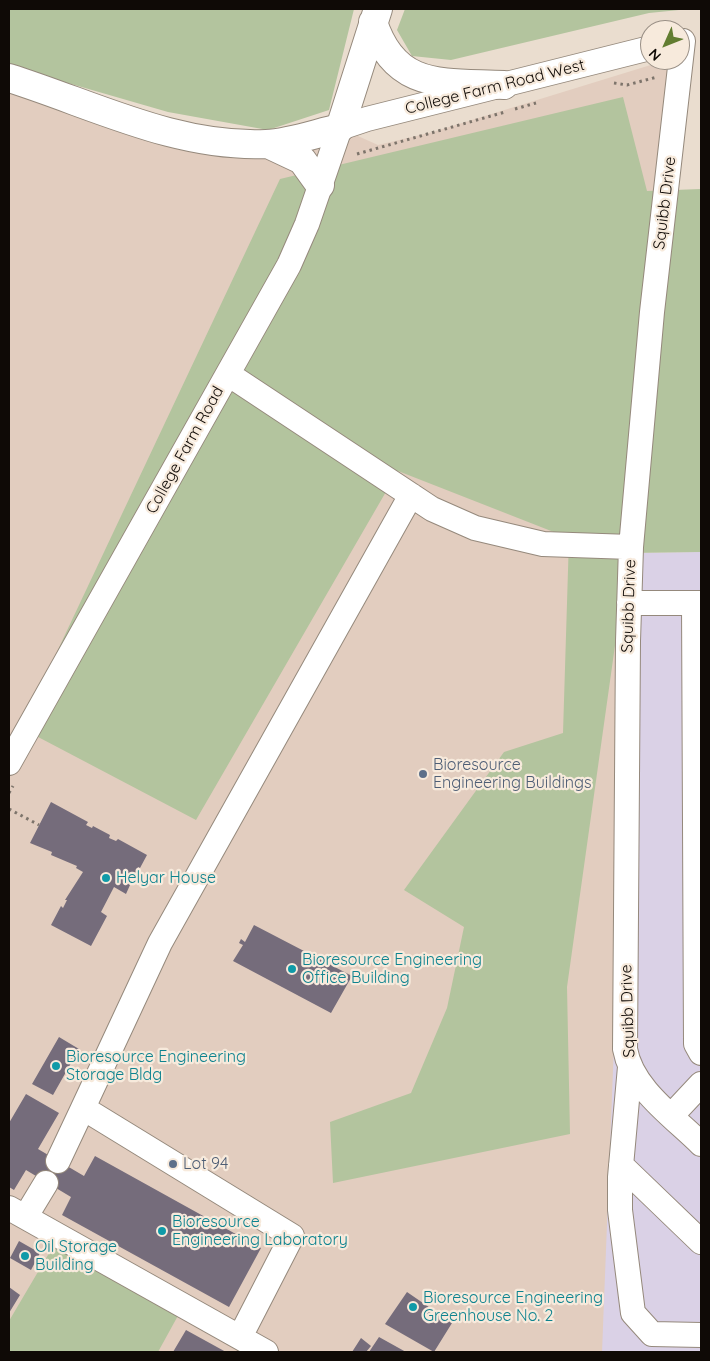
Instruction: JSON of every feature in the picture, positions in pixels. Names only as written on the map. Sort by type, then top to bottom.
[{"type":"highway","points":[[376,15],[386,53],[410,74],[433,81],[504,85]]},
{"type":"highway","points":[[9,78],[164,131],[219,142],[268,144],[340,128],[376,15]]},
{"type":"highway","points":[[268,144],[302,160],[320,185]]},
{"type":"street","name":"College Farm Road West","points":[[340,128],[640,51]]},
{"type":"street","name":"Squibb Drive","points":[[680,70],[652,312],[631,547],[625,1049],[630,1067],[643,1087],[701,1144]]},
{"type":"street","name":"College Farm Road","points":[[11,774],[289,265],[340,128]]},
{"type":"street","points":[[228,374],[432,509],[475,528],[543,544],[631,547]]},
{"type":"street","points":[[58,1161],[160,942],[411,495]]},
{"type":"street","points":[[629,602],[698,603],[696,1044],[701,1053]]},
{"type":"street","points":[[630,1067],[621,1165],[620,1210],[632,1313],[652,1334],[701,1335]]},
{"type":"street","points":[[672,1115],[701,1084]]},
{"type":"street","points":[[84,1108],[292,1236],[240,1338]]},
{"type":"street","points":[[621,1165],[701,1242]]},
{"type":"street","points":[[46,1183],[17,1212],[266,1352]]},
{"type":"path","points":[[611,82],[626,85],[680,70]]},
{"type":"path","points":[[354,162],[357,153],[545,100]]},
{"type":"path","points":[[9,793],[11,774]]},
{"type":"path","points":[[9,809],[39,824]]},
{"type":"shaded area","points":[[640,68],[640,70],[678,70],[633,557],[602,1352],[9,1352],[9,78],[193,138],[340,128],[378,145],[433,132]]},
{"type":"shaded area","points":[[701,552],[701,1352],[158,1352],[628,553]]},
{"type":"green space","points":[[9,9],[354,9],[329,110],[268,130],[168,112],[9,66]]},
{"type":"green space","points":[[405,9],[689,9],[649,13],[451,60],[412,56],[397,30]]},
{"type":"green space","points":[[623,97],[647,191],[701,189],[701,552],[628,553],[567,987],[570,1134],[333,1183],[330,1122],[411,1093],[447,1008],[464,927],[404,890],[504,752],[563,733],[569,538],[398,471],[196,820],[21,728],[280,179]]},
{"type":"green space","points":[[55,1243],[180,1312],[158,1352],[9,1352],[9,1321]]},
{"type":"building","name":"Helyar House","points":[[51,802],[88,822],[86,825],[92,828],[93,826],[110,835],[109,838],[116,841],[118,839],[147,855],[140,868],[138,867],[126,894],[114,887],[101,912],[107,916],[91,946],[51,925],[83,872],[76,868],[77,866],[51,855],[52,852],[30,843]]},
{"type":"building","name":"Bioresource Engineering Office Building","points":[[254,925],[352,976],[331,1013],[233,961],[243,945],[239,943],[241,939],[245,942]]},
{"type":"building","name":"Bioresource Engineering Storage Bldg","points":[[59,1037],[79,1049],[53,1095],[32,1084]]},
{"type":"building","name":"Bioresource Engineering Laboratory","points":[[26,1094],[59,1113],[38,1149],[84,1176],[95,1156],[261,1248],[229,1307],[62,1215],[71,1197],[26,1170],[14,1190],[9,1187],[9,1123]]},
{"type":"building","name":"Oil Storage Building","points":[[19,1241],[40,1253],[31,1270],[10,1258]]},
{"type":"building","points":[[9,1287],[20,1295],[9,1313]]},
{"type":"building","name":"Bioresource Engineering Greenhouse No. 2","points":[[407,1292],[452,1323],[434,1352],[385,1324]]},
{"type":"building","points":[[186,1330],[226,1352],[173,1352]]},
{"type":"building","points":[[379,1337],[406,1352],[369,1352]]},
{"type":"building","points":[[361,1338],[371,1346],[366,1352],[352,1352]]},
{"type":"place","name":"Bioresource Engineering Buildings","points":[[423,774]]},
{"type":"place","name":"Helyar House","points":[[106,878]]},
{"type":"place","name":"Bioresource Engineering Office Building","points":[[292,969]]},
{"type":"place","name":"Bioresource Engineering Storage Bldg","points":[[56,1066]]},
{"type":"place","name":"Lot 94","points":[[173,1164]]},
{"type":"place","name":"Bioresource Engineering Laboratory","points":[[162,1231]]},
{"type":"place","name":"Oil Storage Building","points":[[25,1256]]},
{"type":"place","name":"Bioresource Engineering Greenhouse No. 2","points":[[413,1307]]}]
